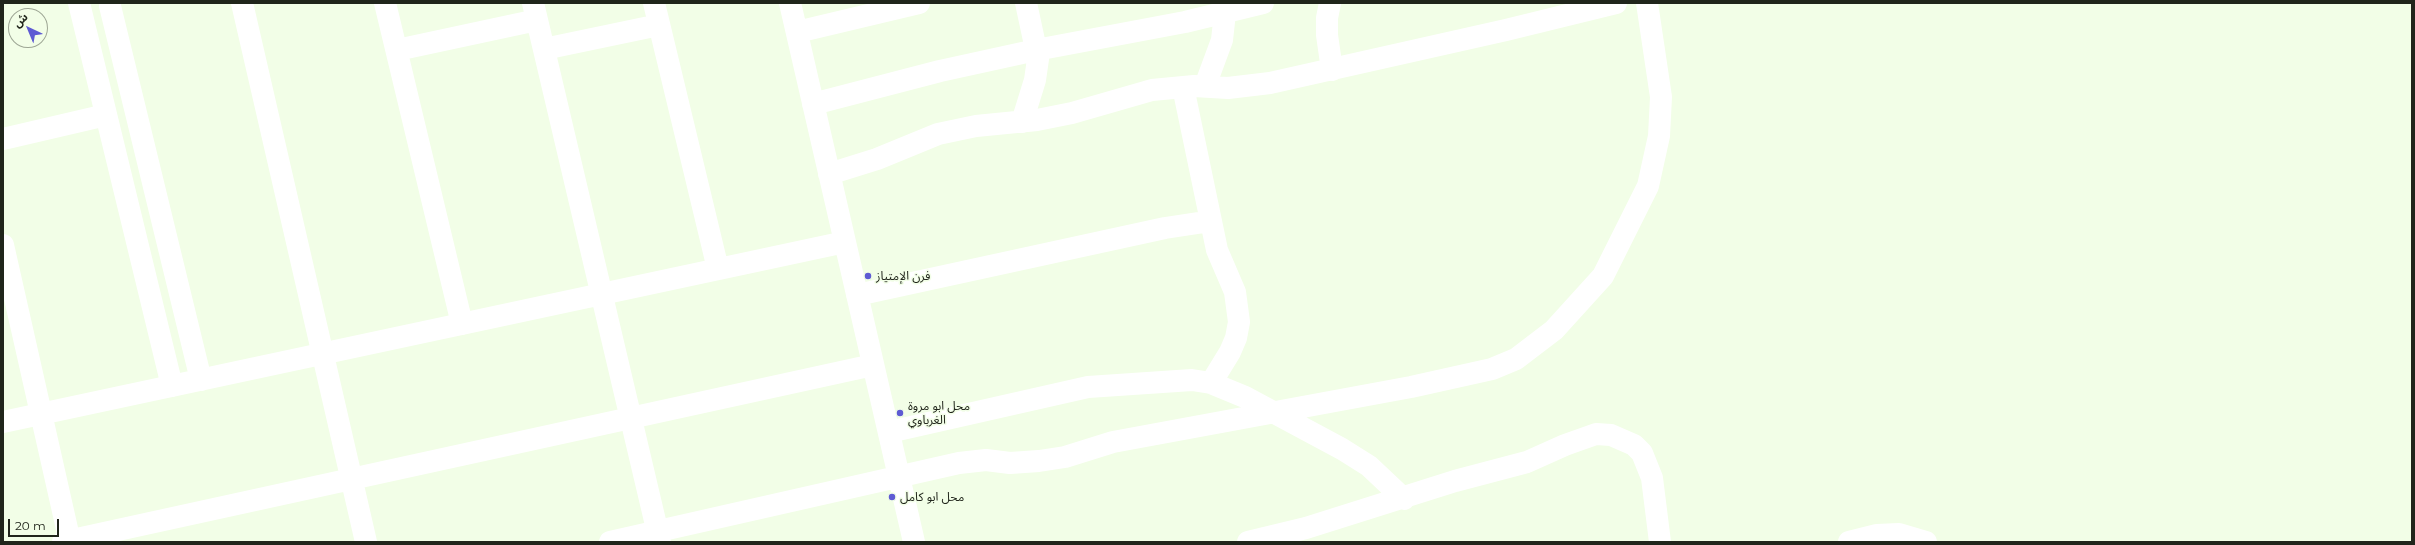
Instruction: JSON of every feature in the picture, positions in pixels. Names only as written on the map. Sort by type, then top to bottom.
[{"type":"street","points":[[242,3],[366,542]]},
{"type":"street","points":[[385,3],[462,324]]},
{"type":"street","points":[[654,3],[718,269]]},
{"type":"street","points":[[790,3],[914,542]]},
{"type":"street","points":[[797,32],[919,3]]},
{"type":"street","points":[[1022,122],[1035,80],[1038,59],[1026,3]]},
{"type":"street","points":[[813,104],[940,71],[1036,50],[1225,14],[1263,3]]},
{"type":"street","points":[[1330,3],[1327,18],[1327,35],[1332,70]]},
{"type":"street","points":[[829,174],[877,159],[938,134],[976,126],[1022,122],[1072,113],[1152,90],[1205,86],[1235,88],[1332,70],[1560,11],[1616,3]]},
{"type":"street","points":[[610,542],[659,537],[959,464],[986,460],[1010,463],[1065,457],[1113,442],[1411,387],[1492,369],[1516,359],[1554,330],[1603,276],[1648,186],[1660,136],[1661,97],[1647,3]]},
{"type":"street","points":[[172,386],[80,8],[117,4],[201,380]]},
{"type":"street","points":[[396,50],[536,8],[544,49],[659,537]]},
{"type":"street","points":[[1205,86],[1222,40],[1225,14]]},
{"type":"street","points":[[544,49],[659,25]]},
{"type":"street","points":[[1183,87],[1217,250],[1235,292],[1240,322],[1236,338],[1230,352],[1211,384]]},
{"type":"street","points":[[3,139],[106,115]]},
{"type":"street","points":[[857,296],[1164,228],[1211,221]]},
{"type":"street","points":[[3,422],[845,242]]},
{"type":"street","points":[[3,245],[42,414],[68,542],[873,365]]},
{"type":"street","points":[[889,432],[1088,387],[1174,380],[1192,380],[1211,384],[1245,397],[1370,466],[1404,499]]},
{"type":"street","points":[[1256,541],[1404,499],[1455,481],[1527,462],[1581,438],[1596,434],[1611,435],[1634,445],[1642,453],[1648,464],[1652,478],[1660,542]]},
{"type":"street","points":[[1849,542],[1877,535],[1899,534],[1926,542]]},
{"type":"place","name":"فرن الإمتياز","points":[[868,276]]},
{"type":"place","name":"محل ابو مروة الغرباوي","points":[[900,413]]},
{"type":"place","name":"محل ابو كامل","points":[[892,497]]}]
